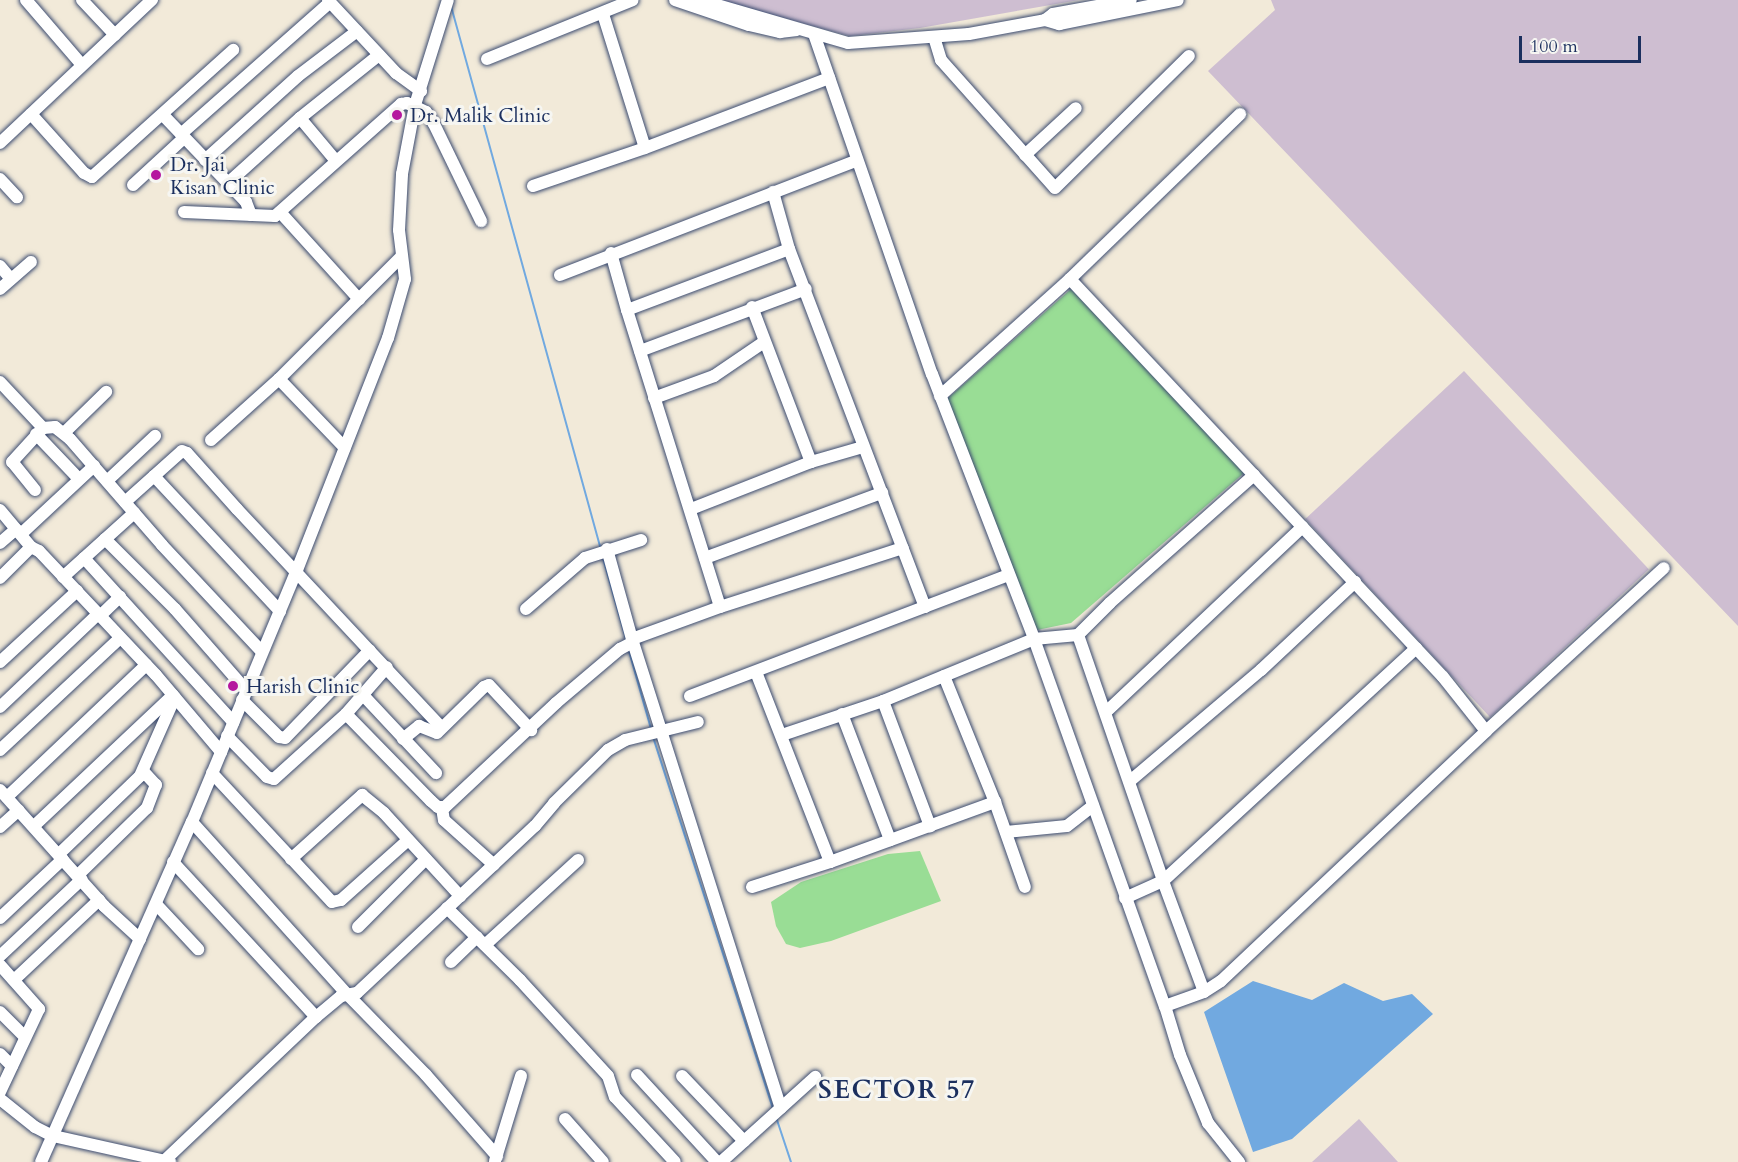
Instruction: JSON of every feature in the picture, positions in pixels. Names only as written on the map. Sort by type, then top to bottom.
[{"type":"street","points":[[26,0],[81,64]]},
{"type":"street","points":[[0,143],[81,64],[152,0]]},
{"type":"street","points":[[487,59],[633,0]]},
{"type":"street","points":[[675,0],[749,25],[780,32],[797,30],[848,43],[969,34],[1045,20],[1059,24],[1178,0]]},
{"type":"street","points":[[700,0],[792,25],[797,30]]},
{"type":"street","points":[[1045,20],[1053,14],[1131,0]]},
{"type":"street","points":[[133,185],[182,136],[329,1],[396,73],[421,91]]},
{"type":"street","points":[[87,2],[115,35]]},
{"type":"street","points":[[41,1162],[104,1026],[192,822],[297,570],[400,303],[405,279],[400,258],[399,230],[402,174],[415,105],[421,91],[445,3]]},
{"type":"street","points":[[603,14],[645,148]]},
{"type":"street","points":[[205,160],[298,76],[357,32]]},
{"type":"street","points":[[814,34],[856,161],[940,396],[1034,639],[1165,1006],[1180,1056],[1202,1111],[1218,1138],[1239,1162]]},
{"type":"street","points":[[934,37],[941,60],[1055,188],[1189,56]]},
{"type":"street","points":[[31,114],[84,173],[92,177],[233,50]]},
{"type":"street","points":[[228,183],[300,118],[379,55]]},
{"type":"street","points":[[533,186],[645,148],[829,78]]},
{"type":"street","points":[[184,212],[272,217],[401,104],[415,105],[426,112],[481,221]]},
{"type":"street","points":[[1025,155],[1076,108]]},
{"type":"street","points":[[940,396],[1070,279],[1240,114]]},
{"type":"street","points":[[163,115],[246,202],[251,216]]},
{"type":"street","points":[[300,118],[336,161]]},
{"type":"street","points":[[560,274],[856,161]]},
{"type":"street","points":[[0,179],[17,197]]},
{"type":"street","points":[[773,192],[789,249],[925,607]]},
{"type":"street","points":[[280,212],[359,299]]},
{"type":"street","points":[[627,310],[789,249]]},
{"type":"street","points":[[611,253],[639,351],[691,509],[720,607]]},
{"type":"street","points":[[211,440],[279,379],[400,258]]},
{"type":"street","points":[[0,289],[30,262]]},
{"type":"street","points":[[0,266],[11,279]]},
{"type":"street","points":[[1070,279],[1416,648],[1486,731]]},
{"type":"street","points":[[639,351],[752,307],[806,289]]},
{"type":"street","points":[[752,307],[811,462]]},
{"type":"street","points":[[654,398],[714,376],[764,342]]},
{"type":"street","points":[[279,379],[345,448]]},
{"type":"street","points":[[0,382],[79,479]]},
{"type":"street","points":[[64,433],[106,392]]},
{"type":"street","points":[[35,489],[12,462],[39,430],[54,427],[64,433],[262,652]]},
{"type":"street","points":[[107,481],[155,436]]},
{"type":"street","points":[[691,509],[811,462],[863,447]]},
{"type":"street","points":[[125,502],[182,451],[188,453],[245,518],[297,570],[441,727]]},
{"type":"street","points":[[0,543],[18,531],[93,466]]},
{"type":"street","points":[[782,735],[883,700],[1034,639],[1078,635],[1110,603],[1254,475]]},
{"type":"street","points":[[154,476],[279,611]]},
{"type":"street","points":[[705,558],[882,493]]},
{"type":"street","points":[[0,510],[31,547],[39,551],[146,665],[221,752]]},
{"type":"street","points":[[63,577],[134,513]]},
{"type":"street","points":[[1106,712],[1302,527]]},
{"type":"street","points":[[105,539],[174,609],[279,737],[285,738],[370,650]]},
{"type":"street","points":[[526,609],[575,565],[602,551],[641,540]]},
{"type":"street","points":[[0,578],[31,547]]},
{"type":"street","points":[[442,808],[454,801],[531,730],[556,703],[630,642],[720,607],[903,548]]},
{"type":"street","points":[[602,551],[655,733],[776,1112]]},
{"type":"street","points":[[84,558],[233,722]]},
{"type":"street","points":[[1165,1006],[1204,992],[1221,981],[1486,731],[1664,568]]},
{"type":"street","points":[[690,696],[1009,575]]},
{"type":"street","points":[[1130,781],[1261,670],[1355,582]]},
{"type":"street","points":[[0,662],[76,591]]},
{"type":"street","points":[[0,707],[120,597]]},
{"type":"street","points":[[1078,635],[1204,992]]},
{"type":"street","points":[[0,750],[120,638]]},
{"type":"street","points":[[1125,898],[1163,881],[1416,648]]},
{"type":"street","points":[[140,939],[99,900],[3,793],[146,665]]},
{"type":"street","points":[[226,736],[272,779],[346,714],[387,668]]},
{"type":"street","points":[[756,672],[830,862]]},
{"type":"street","points":[[944,676],[995,802],[1025,886]]},
{"type":"street","points":[[403,739],[418,726],[434,734],[489,685],[531,730]]},
{"type":"street","points":[[363,695],[436,773]]},
{"type":"street","points":[[0,918],[143,771],[174,696]]},
{"type":"street","points":[[34,826],[174,696]]},
{"type":"street","points":[[883,700],[930,826]]},
{"type":"street","points":[[346,714],[425,795],[442,808]]},
{"type":"street","points":[[842,714],[890,840]]},
{"type":"street","points":[[0,1099],[35,1127],[52,1136],[167,1161],[316,1017],[347,994],[357,993],[494,865],[608,750],[619,742],[698,722]]},
{"type":"street","points":[[0,956],[147,808],[156,785],[143,771]]},
{"type":"street","points":[[212,773],[335,903],[408,840]]},
{"type":"street","points":[[291,859],[362,795],[384,813],[460,896]]},
{"type":"street","points":[[752,887],[830,862],[995,802]]},
{"type":"street","points":[[1006,832],[1067,826],[1093,806]]},
{"type":"street","points":[[442,808],[441,818],[494,865]]},
{"type":"street","points":[[0,827],[19,810]]},
{"type":"street","points":[[192,822],[347,994],[398,1045],[496,1159]]},
{"type":"street","points":[[358,927],[426,859]]},
{"type":"street","points":[[452,962],[481,941],[578,860]]},
{"type":"street","points":[[173,862],[316,1017]]},
{"type":"street","points":[[14,980],[99,900]]},
{"type":"street","points":[[156,904],[198,950]]},
{"type":"street","points":[[447,908],[610,1078],[615,1097],[675,1162]]},
{"type":"street","points":[[0,965],[38,1007],[0,1092]]},
{"type":"street","points":[[0,1012],[25,1037]]},
{"type":"street","points":[[0,1054],[12,1066]]},
{"type":"street","points":[[637,1075],[719,1162],[815,1077]]},
{"type":"street","points":[[496,1159],[520,1076]]},
{"type":"street","points":[[682,1076],[744,1141]]},
{"type":"street","points":[[565,1119],[603,1162]]},
{"type":"shaded area","points":[[717,0],[1079,0],[920,28],[850,36]]},
{"type":"shaded area","points":[[1271,0],[1738,0],[1738,626],[1208,71],[1275,10]]},
{"type":"shaded area","points":[[1464,371],[1649,569],[1490,717],[1305,519]]},
{"type":"shaded area","points":[[1359,1119],[1398,1162],[1312,1162]]},
{"type":"green space","points":[[1071,289],[1244,473],[1071,623],[1037,630],[947,399]]},
{"type":"green space","points":[[920,851],[941,901],[831,941],[800,948],[786,944],[776,926],[771,902],[801,882],[888,854]]},
{"type":"water","points":[[1253,981],[1312,1000],[1344,983],[1383,1001],[1412,994],[1433,1014],[1292,1139],[1253,1152],[1204,1012]]},
{"type":"waterway","points":[[451,6],[601,550]]},
{"type":"waterway","points":[[603,558],[626,639]]},
{"type":"waterway","points":[[629,651],[651,729]]},
{"type":"waterway","points":[[653,737],[773,1109]]},
{"type":"waterway","points":[[776,1117],[791,1162]]},
{"type":"place","name":"Dr. Malik Clinic","points":[[397,115]]},
{"type":"place","name":"Dr. Jai Kisan Clinic","points":[[156,175]]},
{"type":"place","name":"Harish Clinic","points":[[233,686]]},
{"type":"district","name":"SECTOR 57","points":[[897,1090]]}]
